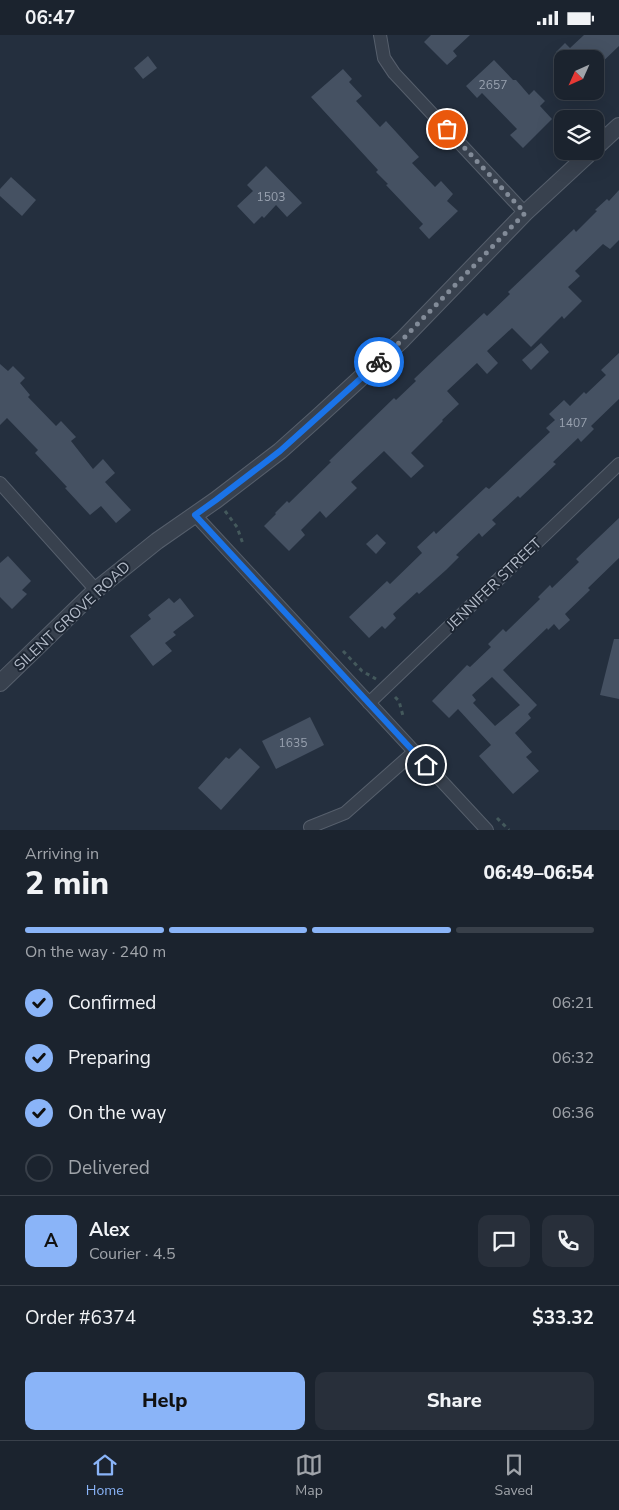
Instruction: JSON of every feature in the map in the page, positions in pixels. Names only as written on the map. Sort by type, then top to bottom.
[{"type":"street","points":[[380,35],[384,57],[394,73],[525,213]]},
{"type":"street","points":[[604,140],[619,126]]},
{"type":"street","name":"SILENT GROVE ROAD","points":[[0,683],[96,590],[156,541],[216,500],[280,451],[402,340],[525,213],[582,160]]},
{"type":"street","name":"JENNIFER STREET","points":[[369,703],[619,465]]},
{"type":"street","points":[[2,489],[96,590]]},
{"type":"street","points":[[195,515],[487,830]]},
{"type":"street","points":[[310,827],[345,813],[414,752]]},
{"type":"path","points":[[216,500],[237,527],[242,542],[247,548]]},
{"type":"path","points":[[342,651],[362,671],[374,677],[399,701],[402,714],[408,721]]},
{"type":"path","points":[[492,812],[509,830]]},
{"type":"building","points":[[431,35],[470,35],[453,51],[457,56],[447,65],[424,42]]},
{"type":"building","points":[[584,35],[619,35],[619,46],[604,60],[604,50],[558,50],[565,43],[570,48]]},
{"type":"building","points":[[148,56],[157,68],[143,79],[134,68]]},
{"type":"building","points":[[494,60],[529,95],[534,90],[545,101],[540,106],[552,119],[523,148],[510,135],[517,129],[482,93],[477,98],[466,86]]},
{"type":"building","points":[[343,69],[352,79],[349,82],[362,96],[356,101],[380,127],[386,121],[419,157],[412,163],[435,187],[441,181],[453,194],[447,201],[458,211],[429,239],[419,228],[423,224],[386,185],[388,184],[376,172],[378,170],[311,97]]},
{"type":"building","points":[[266,166],[302,203],[287,217],[276,205],[264,218],[262,216],[254,224],[237,206],[253,191],[247,185]]},
{"type":"building","points":[[11,177],[36,200],[22,216],[0,196],[0,189]]},
{"type":"building","points":[[619,190],[619,240],[610,249],[603,244],[575,271],[580,276],[568,287],[582,301],[564,319],[562,316],[531,347],[512,328],[487,351],[498,363],[487,374],[477,363],[447,391],[459,404],[411,453],[424,466],[411,478],[384,451],[351,482],[357,488],[326,518],[320,511],[301,530],[305,535],[289,551],[264,526],[275,513],[287,501],[289,503],[394,398],[396,400],[416,381],[414,379],[439,355],[484,313],[487,316],[510,294],[508,292],[574,229],[576,232],[597,211],[595,210],[607,199],[609,201]]},
{"type":"building","points":[[541,343],[549,352],[531,370],[522,360]]},
{"type":"building","points":[[619,353],[619,399],[591,426],[594,429],[581,442],[578,438],[553,462],[556,464],[520,498],[518,496],[492,520],[496,524],[482,537],[479,533],[456,555],[459,557],[446,570],[419,594],[417,592],[393,614],[396,618],[385,629],[382,626],[369,638],[349,617],[387,581],[390,584],[422,553],[417,547],[434,531],[436,534],[486,487],[489,489],[550,432],[546,428],[555,420],[549,414],[564,400],[570,406],[584,392],[586,394],[606,375],[601,370]]},
{"type":"building","points":[[0,364],[8,371],[13,366],[25,378],[20,383],[30,395],[28,397],[56,426],[61,421],[76,437],[71,441],[93,469],[103,459],[115,473],[105,482],[131,510],[116,523],[101,506],[90,515],[35,453],[38,450],[7,418],[0,425]]},
{"type":"building","points":[[619,518],[619,558],[565,614],[570,620],[559,630],[554,624],[548,630],[547,628],[503,670],[537,705],[528,714],[531,718],[515,733],[532,752],[526,757],[539,771],[513,794],[479,756],[491,745],[458,709],[449,718],[432,701],[467,665],[470,667],[491,647],[488,644],[503,629],[506,632],[540,599],[538,597],[550,585],[552,588],[579,562],[576,559]],"holes":[[[492,677],[520,705],[495,726],[473,703],[476,700],[472,695]]]},
{"type":"building","points":[[377,534],[386,543],[376,554],[366,544]]},
{"type":"building","points":[[8,556],[31,581],[22,590],[27,594],[12,609],[0,597],[0,563]]},
{"type":"building","points":[[169,598],[174,603],[180,598],[194,616],[173,632],[176,635],[165,643],[172,651],[153,666],[130,636],[151,619],[148,615]]},
{"type":"building","points":[[614,639],[619,639],[619,699],[600,695]]},
{"type":"building","points":[[310,717],[324,745],[276,769],[262,741]]},
{"type":"building","points":[[240,748],[260,767],[221,810],[198,788],[226,757],[229,759]]},
{"type":"way so far","points":[[379,362],[525,213],[447,129]]},
{"type":"route","points":[[379,362],[280,451],[195,515],[426,765]]}]
